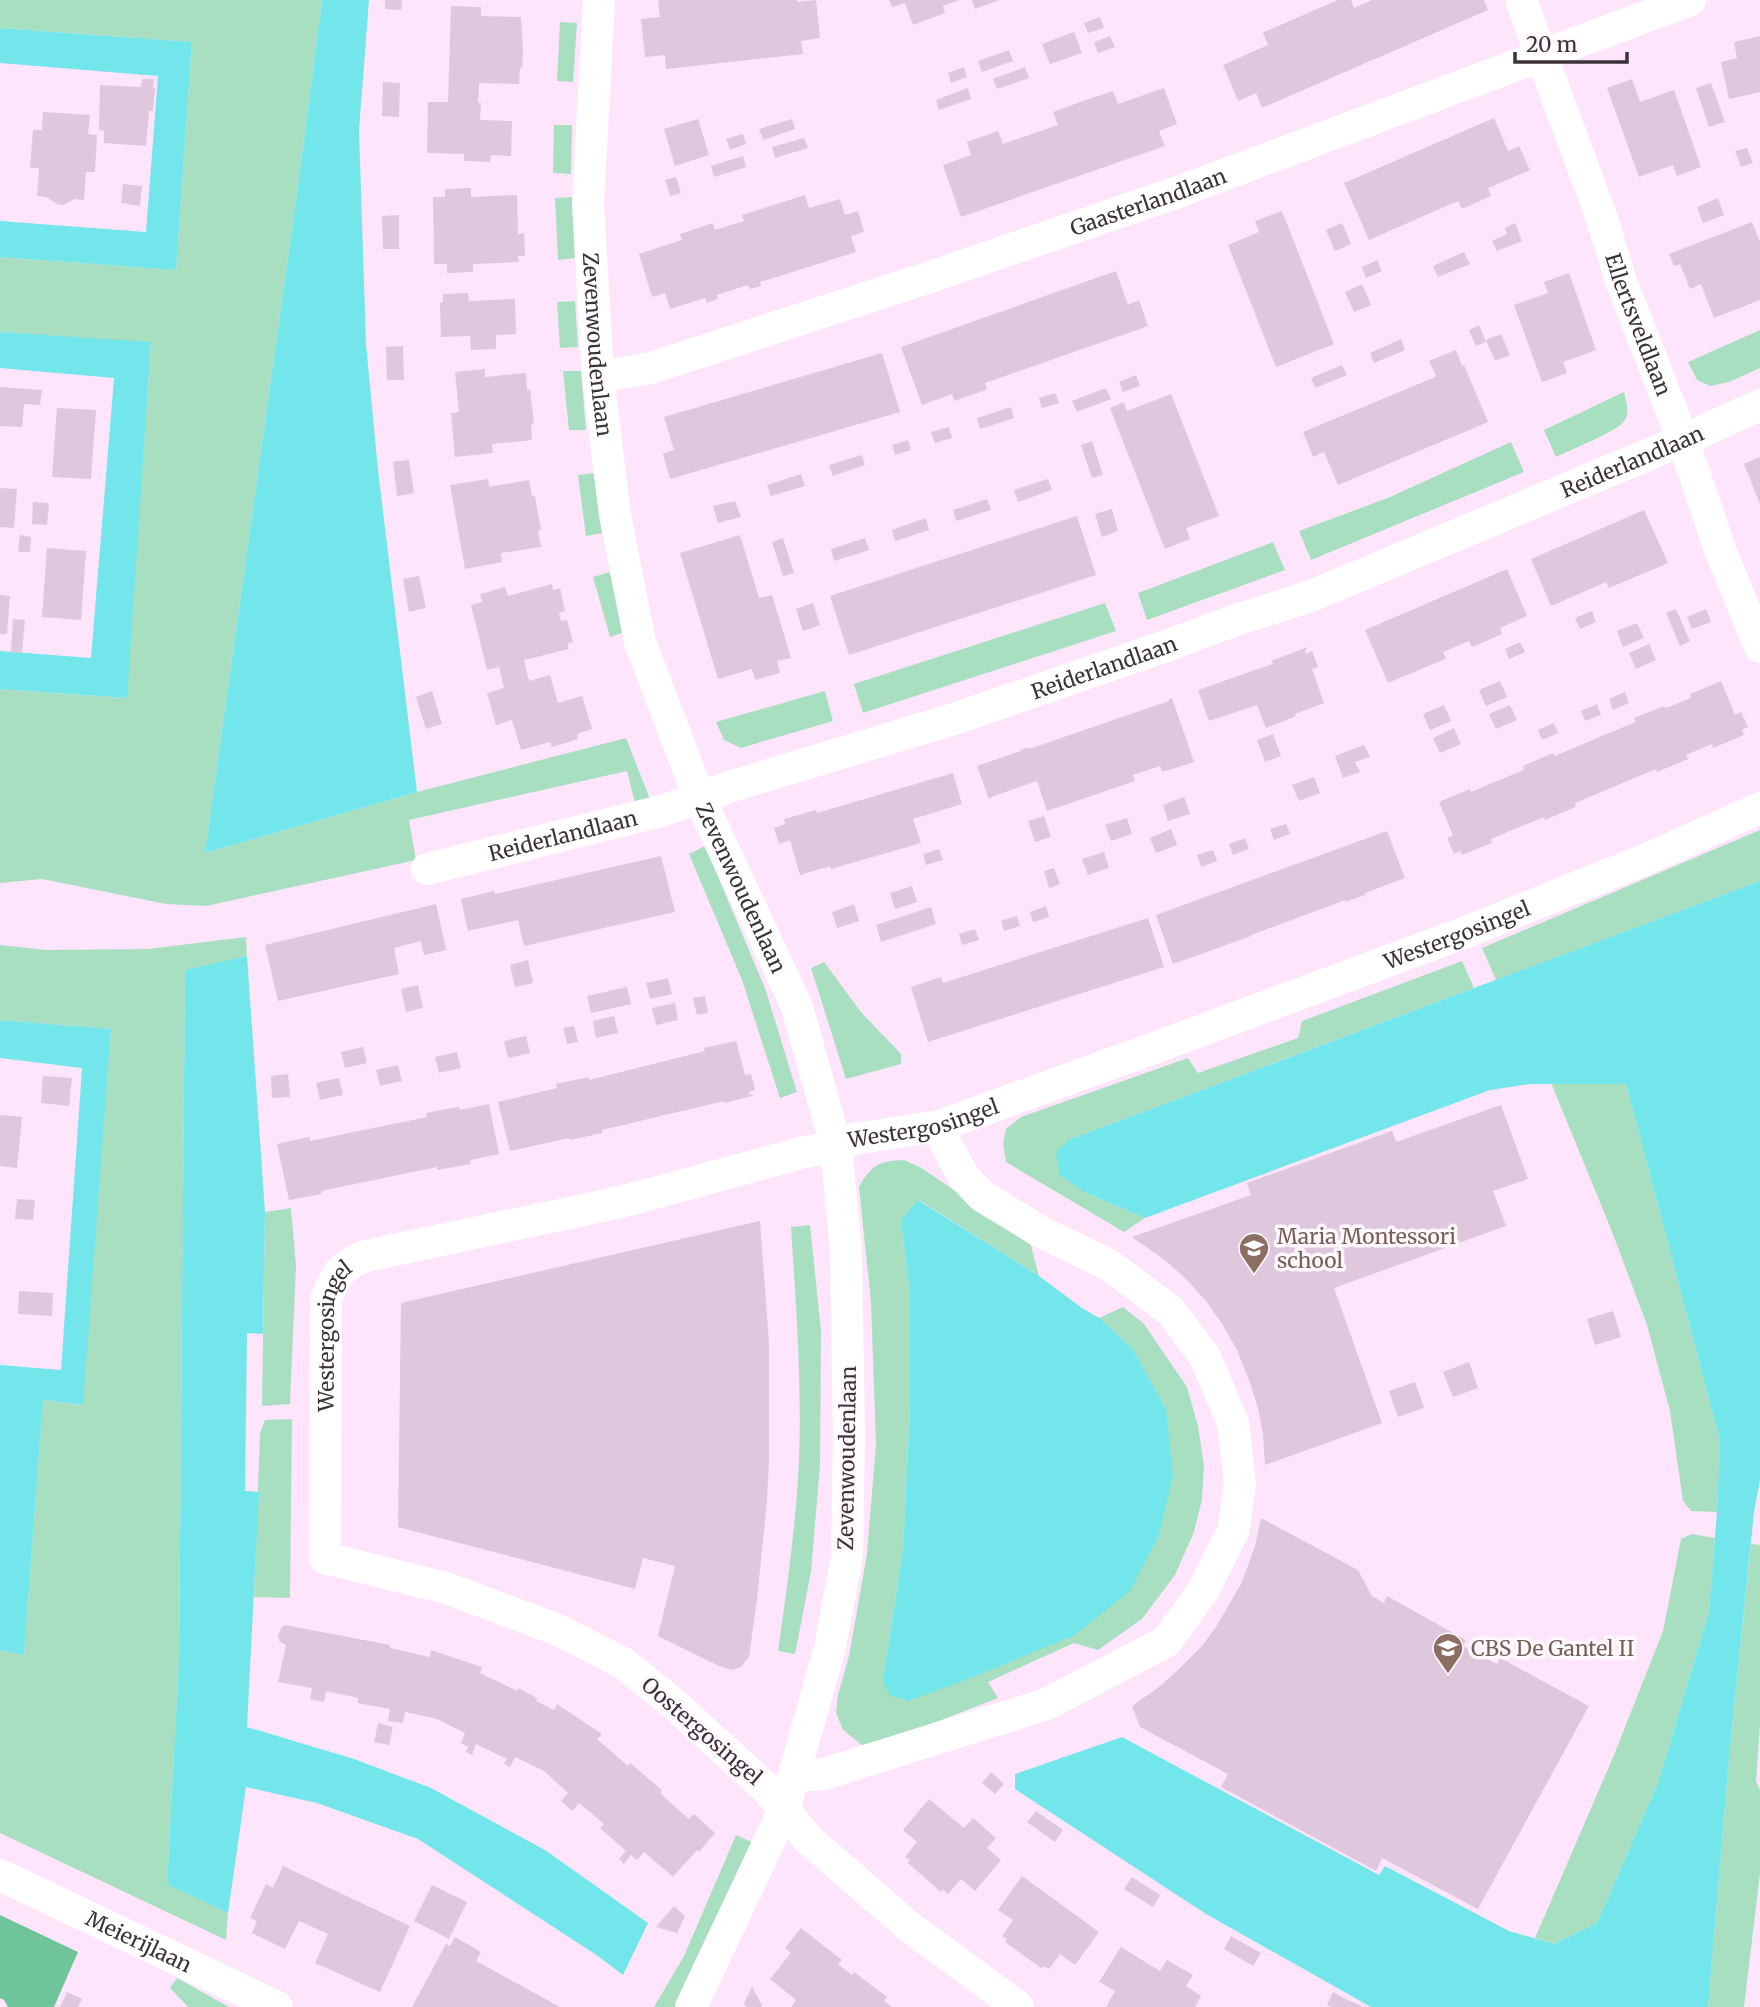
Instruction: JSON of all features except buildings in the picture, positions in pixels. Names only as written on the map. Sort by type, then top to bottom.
[{"type":"street","name":"Zevenwoudenlaan","points":[[599,0],[588,204],[598,377],[615,515],[640,642],[699,797],[797,1007],[836,1146],[846,1250],[849,1438],[847,1556],[830,1647],[784,1810],[691,2007]]},
{"type":"street","name":"Ellertsveldlaan","points":[[1521,0],[1601,216],[1621,281],[1683,440],[1719,547],[1760,647]]},
{"type":"street","name":"Gaasterlandlaan","points":[[598,377],[651,368],[1178,192],[1690,0]]},
{"type":"street","name":"Reiderlandlaan","points":[[427,869],[665,810],[699,797],[954,719],[1311,596],[1760,405]]},
{"type":"street","name":"Westergosingel","points":[[325,1558],[326,1300],[334,1278],[350,1262],[366,1256],[625,1201],[854,1139],[939,1126],[1466,932],[1649,858],[1760,808]]},
{"type":"street","points":[[795,1776],[824,1774],[1047,1704],[1167,1641],[1204,1589],[1233,1531],[1240,1485],[1233,1423],[1205,1357],[1171,1311],[1109,1265],[1041,1232],[982,1196],[964,1177],[939,1126]]},
{"type":"street","name":"Oostergosingel","points":[[325,1558],[446,1587],[558,1630],[623,1663],[674,1704],[766,1788],[809,1840],[898,1916],[1018,2007]]},
{"type":"street","name":"Meierijlaan","points":[[0,1875],[277,2007]]},
{"type":"green space","points":[[0,0],[322,0],[205,853],[417,792],[626,738],[650,799],[635,803],[627,771],[409,820],[416,860],[206,906],[166,904],[42,879],[0,883],[0,689],[126,698],[151,343],[0,332],[0,257],[176,270],[192,42],[0,28]]},
{"type":"green space","points":[[560,22],[577,23],[573,82],[557,81]]},
{"type":"green space","points":[[554,125],[572,125],[571,174],[553,173]]},
{"type":"green space","points":[[572,197],[575,258],[558,260],[555,198]]},
{"type":"green space","points":[[575,301],[578,347],[560,348],[557,302]]},
{"type":"green space","points":[[1760,330],[1760,368],[1729,382],[1710,386],[1697,380],[1688,362]]},
{"type":"green space","points":[[563,371],[581,371],[586,430],[569,430]]},
{"type":"green space","points":[[1624,392],[1627,413],[1621,424],[1604,435],[1556,457],[1544,430]]},
{"type":"green space","points":[[1511,442],[1524,472],[1311,560],[1299,531],[1390,497]]},
{"type":"green space","points":[[594,473],[602,533],[586,536],[578,475]]},
{"type":"green space","points":[[1273,542],[1285,570],[1147,620],[1138,593]]},
{"type":"green space","points":[[610,572],[625,632],[610,637],[593,577]]},
{"type":"green space","points":[[1105,603],[1116,631],[863,713],[854,684]]},
{"type":"green space","points":[[825,691],[833,721],[741,748],[724,740],[716,722]]},
{"type":"green space","points":[[1760,830],[1760,881],[1496,980],[1482,948]]},
{"type":"green space","points":[[705,846],[765,988],[797,1092],[780,1098],[742,980],[689,854]]},
{"type":"green space","points":[[246,937],[247,956],[185,971],[179,1659],[167,1883],[228,1913],[226,1940],[0,1833],[0,1650],[24,1654],[43,1400],[82,1405],[111,1029],[0,1020],[0,945],[47,950],[148,949]]},
{"type":"green space","points":[[1462,961],[1474,988],[1068,1140],[1084,1192],[1145,1218],[1124,1232],[1006,1162],[1003,1143],[1006,1129],[1021,1117],[1188,1058],[1198,1073],[1298,1038],[1302,1021]]},
{"type":"green space","points":[[824,962],[861,1012],[901,1054],[901,1064],[846,1079],[811,968]]},
{"type":"green space","points":[[1551,1083],[1626,1084],[1720,1441],[1717,1512],[1691,1511],[1683,1501],[1670,1411],[1647,1325]]},
{"type":"green space","points":[[904,1160],[920,1167],[1030,1242],[1039,1276],[919,1200],[901,1220],[910,1293],[910,1408],[903,1550],[883,1680],[1132,1348],[1099,1318],[1123,1307],[1144,1324],[1187,1387],[1198,1426],[1204,1466],[1202,1499],[1194,1532],[1175,1575],[1142,1619],[1098,1650],[1074,1643],[988,1682],[998,1698],[916,1730],[889,1744],[862,1745],[843,1730],[836,1713],[867,1554],[876,1444],[871,1302],[859,1187],[877,1166]]},
{"type":"green space","points":[[291,1208],[296,1266],[290,1404],[262,1406],[265,1212]]},
{"type":"green space","points":[[810,1225],[821,1330],[820,1465],[811,1572],[795,1654],[778,1651],[793,1533],[800,1432],[797,1315],[791,1227]]},
{"type":"green space","points":[[292,1419],[290,1598],[254,1597],[260,1433],[265,1420]]},
{"type":"green space","points":[[1692,1534],[1715,1538],[1709,1612],[1658,1783],[1597,1923],[1554,1944],[1535,1938],[1614,1755],[1663,1631],[1681,1539]]},
{"type":"green space","points":[[1751,1544],[1760,1545],[1760,1723],[1756,1781],[1760,1790],[1760,1873],[1744,2007],[1708,2007],[1729,1758]]},
{"type":"green space","points":[[736,1835],[754,1843],[701,1959],[675,2007],[654,2007],[684,1956]]},
{"type":"green space","points":[[0,1915],[78,1952],[54,2007],[8,2007],[0,1998]]},
{"type":"green space","points":[[177,1978],[229,2007],[188,2007],[170,1988]]},
{"type":"water","points":[[322,0],[369,0],[359,130],[366,344],[378,470],[417,792],[205,853],[298,186]]},
{"type":"water","points":[[0,28],[192,42],[176,270],[0,257],[0,221],[146,232],[158,76],[0,63]]},
{"type":"water","points":[[0,332],[151,342],[127,698],[0,689],[0,651],[91,658],[114,378],[0,368]]},
{"type":"water","points":[[1760,881],[1760,1480],[1754,1512],[1729,1758],[1708,2007],[1371,2007],[1206,1914],[1015,1789],[1015,1774],[1122,1737],[1379,1875],[1385,1866],[1509,1931],[1554,1944],[1597,1923],[1658,1783],[1709,1612],[1720,1441],[1626,1084],[1529,1084],[1490,1090],[1145,1218],[1084,1192],[1060,1175],[1056,1153],[1068,1140]]},
{"type":"water","points":[[247,956],[265,1212],[263,1334],[247,1333],[245,1491],[259,1492],[247,1727],[354,1759],[431,1788],[545,1850],[648,1923],[623,1975],[418,1839],[317,1803],[246,1787],[228,1913],[167,1884],[179,1659],[185,970]]},
{"type":"water","points":[[0,1020],[111,1029],[83,1405],[43,1400],[24,1655],[0,1650],[0,1365],[61,1370],[82,1068],[0,1058]]},
{"type":"water","points":[[918,1200],[1039,1276],[1099,1318],[1132,1348],[1166,1409],[1173,1476],[1159,1535],[1130,1591],[1075,1635],[908,1701],[889,1695],[883,1680],[903,1550],[910,1408],[910,1293],[901,1220]]},
{"type":"place","name":"Maria Montessori school","points":[[1254,1275]]},
{"type":"place","name":"CBS De Gantel II","points":[[1448,1675]]}]
